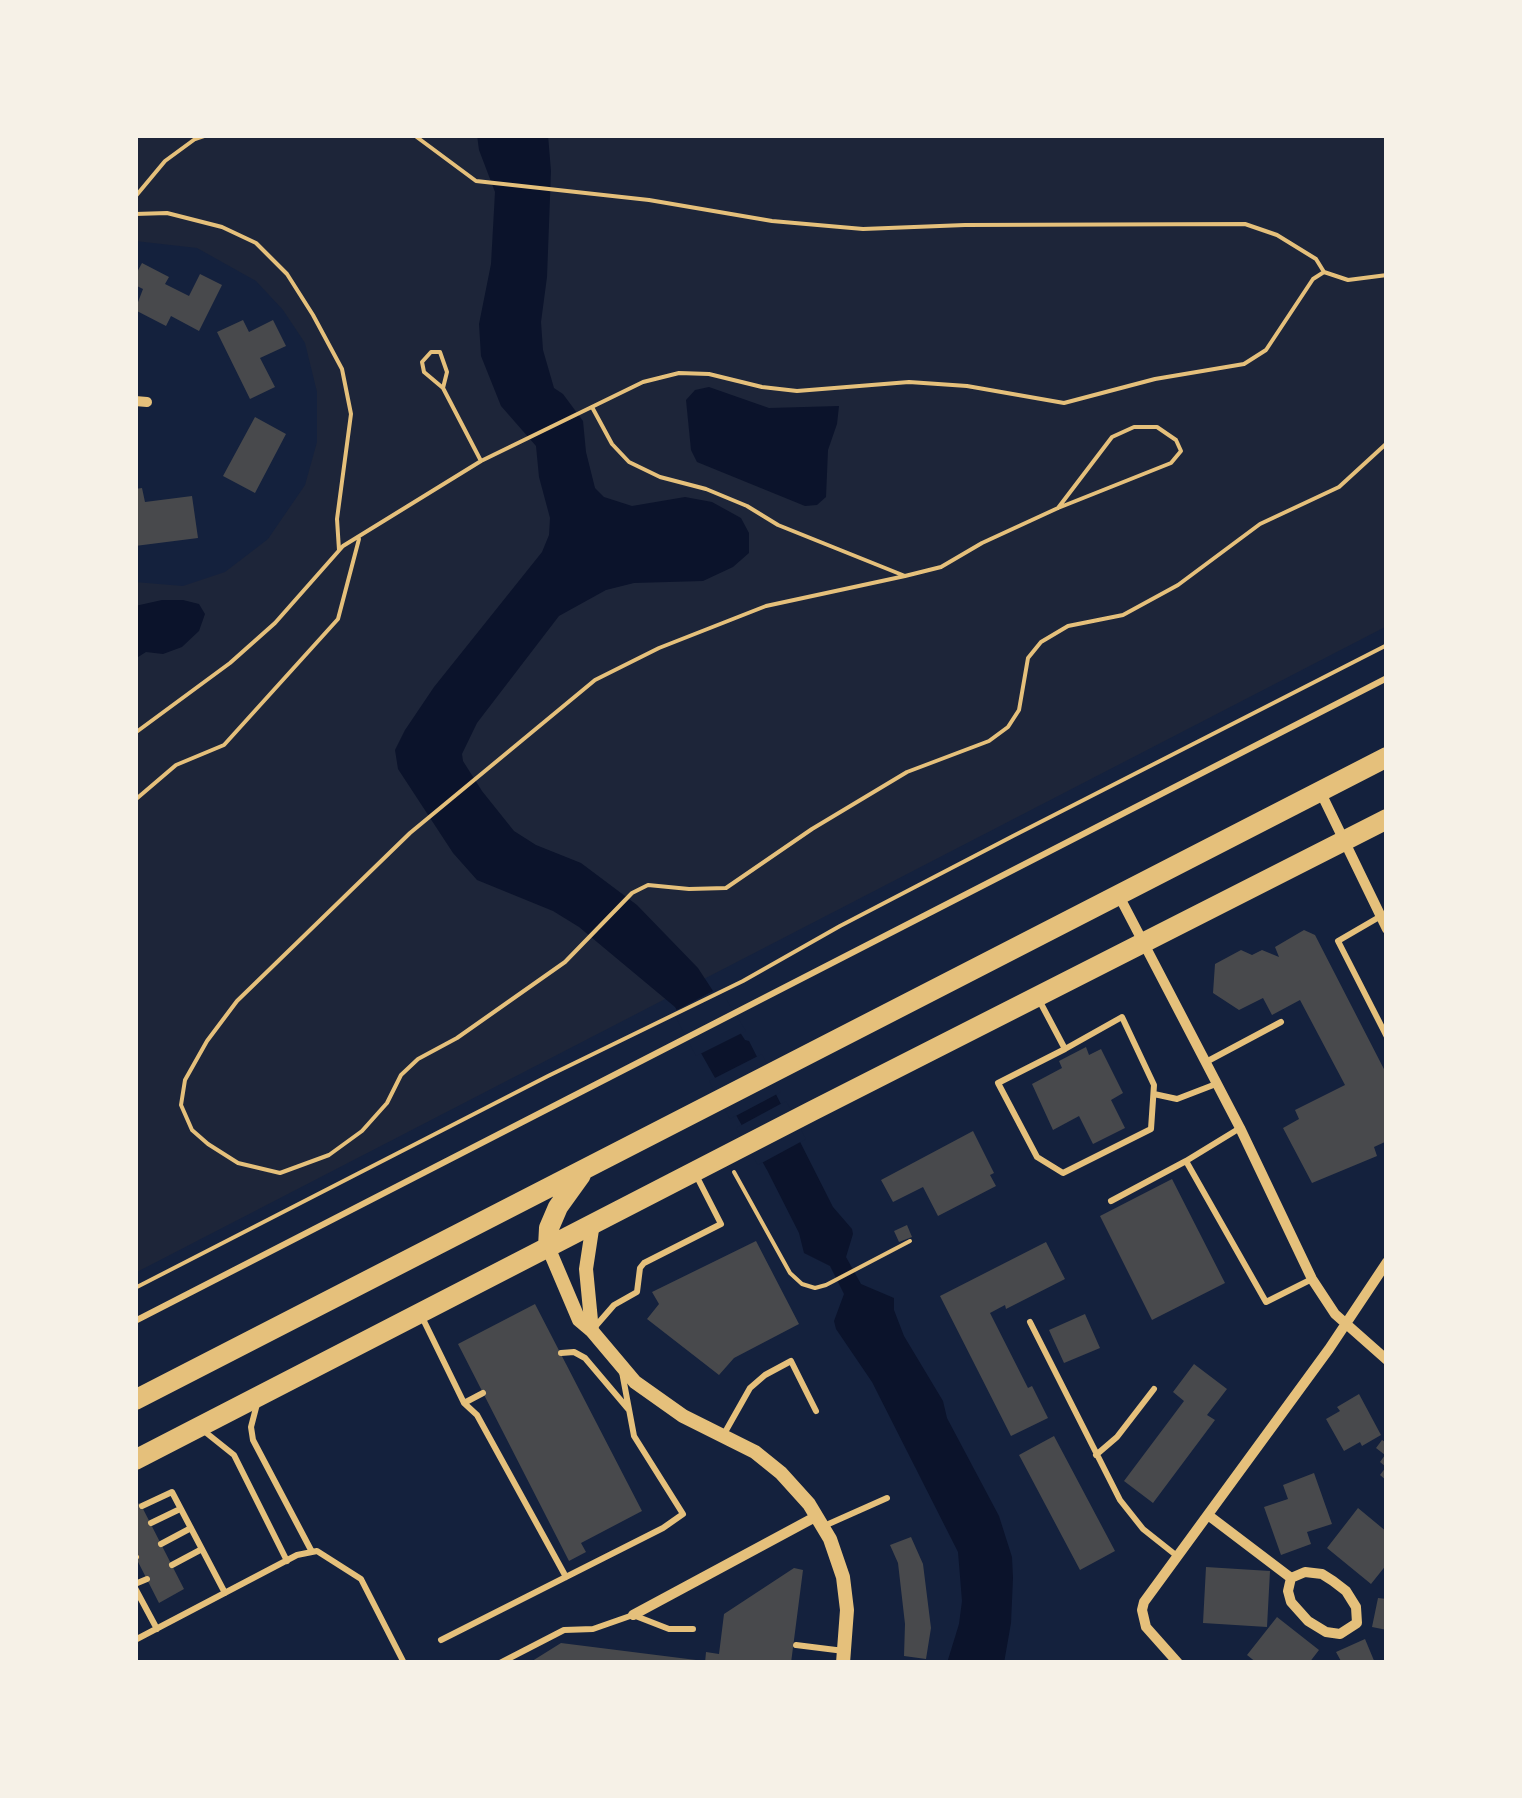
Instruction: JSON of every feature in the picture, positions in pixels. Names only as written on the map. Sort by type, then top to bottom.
[{"type":"highway","points":[[135,1400],[1387,757]]},
{"type":"highway","points":[[135,1460],[1387,820]]},
{"type":"highway","points":[[548,1247],[549,1228],[558,1207],[585,1169]]},
{"type":"street","points":[[1320,791],[1387,929]]},
{"type":"street","points":[[1118,894],[1240,1128],[1312,1278],[1345,1325],[1387,1360]]},
{"type":"street","points":[[592,1331],[586,1269],[593,1223]]},
{"type":"street","points":[[548,1247],[578,1320],[621,1366],[663,1404],[755,1452],[781,1473],[820,1521],[843,1577],[844,1657]]},
{"type":"street","points":[[1178,1663],[1151,1636],[1142,1619],[1149,1592],[1208,1516],[1387,1262]]},
{"type":"street","points":[[1208,1516],[1291,1578]]},
{"type":"street","points":[[633,1615],[820,1521]]},
{"type":"street","points":[[1305,1572],[1322,1574],[1333,1581],[1346,1590],[1356,1606],[1357,1623],[1340,1634],[1326,1632],[1308,1621],[1291,1602],[1291,1578],[1305,1572]]},
{"type":"lane","points":[[135,1321],[1387,678]]},
{"type":"lane","points":[[1381,916],[1338,940],[1387,1038]]},
{"type":"lane","points":[[1037,997],[1065,1049]]},
{"type":"lane","points":[[1122,1017],[1154,1085],[1154,1094],[1151,1128],[1063,1173],[1038,1157],[998,1083],[1065,1049],[1122,1017]]},
{"type":"lane","points":[[1205,1063],[1281,1022]]},
{"type":"lane","points":[[1154,1094],[1177,1100],[1216,1084]]},
{"type":"lane","points":[[1111,1201],[1240,1128]]},
{"type":"lane","points":[[1186,1161],[1266,1302],[1312,1278]]},
{"type":"lane","points":[[592,1331],[614,1306],[637,1292],[644,1263],[722,1224],[694,1172]]},
{"type":"lane","points":[[421,1314],[464,1403],[477,1415],[566,1577]]},
{"type":"lane","points":[[1030,1322],[1120,1500],[1142,1529],[1177,1556]]},
{"type":"lane","points":[[560,1353],[574,1352],[585,1358],[630,1411]]},
{"type":"lane","points":[[724,1434],[750,1388],[792,1361],[816,1411]]},
{"type":"lane","points":[[441,1640],[664,1528],[683,1514],[634,1436],[621,1366]]},
{"type":"lane","points":[[1096,1455],[1117,1437],[1154,1389]]},
{"type":"lane","points":[[464,1403],[482,1393]]},
{"type":"lane","points":[[260,1396],[250,1431],[312,1552]]},
{"type":"lane","points":[[199,1428],[234,1455],[287,1561]]},
{"type":"lane","points":[[142,1506],[172,1492],[225,1593]]},
{"type":"lane","points":[[820,1521],[887,1498]]},
{"type":"lane","points":[[150,1524],[180,1509]]},
{"type":"lane","points":[[161,1544],[191,1528]]},
{"type":"lane","points":[[172,1565],[202,1549]]},
{"type":"lane","points":[[135,1640],[287,1561],[317,1551],[360,1579],[404,1663]]},
{"type":"lane","points":[[146,1578],[135,1586],[157,1628]]},
{"type":"lane","points":[[500,1663],[564,1630],[592,1630],[633,1615],[669,1630],[694,1628]]},
{"type":"lane","points":[[796,1645],[844,1657]]},
{"type":"path","points":[[135,198],[166,161],[195,139],[207,135]]},
{"type":"path","points":[[414,135],[476,181],[863,230],[965,225],[1245,224],[1277,235],[1316,260],[1324,272],[1348,280],[1387,275]]},
{"type":"path","points":[[135,214],[167,214],[222,228],[256,244],[288,274],[313,315],[342,368],[352,414],[337,518],[339,550]]},
{"type":"path","points":[[135,733],[230,663],[339,550],[481,461],[643,382],[679,373],[709,374],[796,391],[909,382],[967,386],[1064,403],[1155,379],[1244,364],[1266,350],[1312,279],[1324,272]]},
{"type":"path","points":[[443,388],[444,362],[440,352],[431,352],[422,362],[424,372],[443,388],[481,461]]},
{"type":"path","points":[[592,407],[612,444],[629,462],[660,477],[706,489],[747,506],[778,525],[905,576]]},
{"type":"path","points":[[1058,508],[1112,436],[1134,427],[1158,427],[1176,440],[1181,451],[1171,462],[1058,508],[982,543],[942,567],[766,606],[659,648],[594,680],[410,832],[237,1001],[186,1080],[181,1105],[192,1130],[238,1163],[280,1173],[329,1155],[362,1131],[386,1103],[401,1075],[418,1059],[456,1038],[549,973],[632,893],[648,884],[726,888],[812,829],[908,772],[989,741],[1008,727],[1020,710],[1028,658],[1042,642],[1068,626],[1124,616],[1178,585],[1260,524],[1339,487],[1387,443]]},
{"type":"path","points":[[135,800],[176,765],[224,745],[338,619],[358,538]]},
{"type":"path","points":[[135,1288],[548,1076],[732,987],[1013,836],[1387,646]]},
{"type":"path","points":[[728,1154],[790,1273],[802,1284],[815,1288],[836,1280],[910,1242]]},
{"type":"shaded area","points":[[135,135],[1387,135],[1387,626],[135,1273],[135,582],[183,586],[225,572],[268,539],[305,485],[317,442],[317,392],[305,343],[283,310],[256,281],[197,248],[135,241]]},
{"type":"shaded area","points":[[477,135],[548,135],[551,171],[547,277],[541,322],[543,350],[554,388],[583,421],[595,488],[604,497],[632,506],[685,497],[712,502],[741,518],[749,533],[749,553],[733,567],[703,581],[634,583],[606,590],[559,616],[477,723],[462,754],[463,761],[514,831],[536,845],[581,863],[637,905],[698,968],[749,1041],[833,1207],[852,1229],[846,1257],[861,1284],[894,1298],[894,1310],[904,1336],[943,1401],[947,1418],[999,1516],[1012,1557],[1013,1578],[1004,1663],[947,1663],[962,1601],[958,1552],[872,1382],[836,1329],[834,1321],[844,1294],[830,1266],[804,1253],[799,1233],[767,1170],[675,1007],[579,927],[553,911],[477,880],[453,853],[398,769],[395,750],[405,730],[434,687],[542,552],[549,535],[550,518],[536,446],[501,406],[481,356],[479,324],[491,264],[495,192]]},
{"type":"shaded area","points":[[709,387],[769,408],[839,406],[828,450],[826,497],[817,505],[805,506],[697,462],[691,450],[686,400],[695,390]]},
{"type":"shaded area","points":[[162,600],[199,604],[205,614],[199,631],[182,647],[163,654],[146,652],[135,659],[135,606]]},
{"type":"pier","points":[[719,988],[746,1031],[696,1056],[673,1012]]},
{"type":"pier","points":[[762,1054],[781,1092],[730,1119],[709,1081]]},
{"type":"pier","points":[[786,1101],[806,1139],[758,1165],[736,1128]]},
{"type":"building","points":[[142,263],[169,277],[165,284],[189,296],[200,274],[222,285],[199,331],[171,316],[166,326],[135,310],[143,289],[135,285],[135,276]]},
{"type":"building","points":[[243,320],[249,332],[273,320],[286,346],[260,358],[275,387],[250,399],[217,332]]},
{"type":"building","points":[[255,417],[286,434],[255,493],[223,476]]},
{"type":"building","points":[[142,488],[145,502],[192,496],[198,538],[135,546],[135,489]]},
{"type":"building","points":[[1304,930],[1315,935],[1387,1075],[1387,1141],[1374,1147],[1377,1156],[1312,1183],[1283,1128],[1299,1119],[1295,1110],[1345,1085],[1300,1000],[1272,1015],[1263,998],[1239,1010],[1213,993],[1215,964],[1241,950],[1252,955],[1262,950],[1279,957],[1275,947]]},
{"type":"building","points":[[1086,1047],[1089,1055],[1101,1049],[1123,1093],[1111,1100],[1125,1128],[1093,1144],[1079,1116],[1053,1130],[1032,1084],[1062,1068],[1059,1061]]},
{"type":"building","points":[[973,1131],[994,1173],[990,1175],[996,1186],[938,1216],[923,1187],[893,1202],[881,1180]]},
{"type":"building","points":[[1172,1179],[1225,1283],[1152,1320],[1100,1216]]},
{"type":"building","points":[[907,1225],[912,1237],[899,1242],[894,1231]]},
{"type":"building","points":[[756,1241],[799,1324],[734,1358],[719,1375],[647,1319],[659,1304],[652,1292]]},
{"type":"building","points":[[1046,1242],[1065,1279],[990,1313],[1028,1388],[1032,1386],[1048,1418],[1011,1436],[940,1296]]},
{"type":"building","points":[[535,1304],[642,1511],[581,1543],[586,1552],[569,1561],[458,1344]]},
{"type":"building","points":[[1085,1314],[1100,1348],[1064,1363],[1049,1330]]},
{"type":"building","points":[[1194,1364],[1227,1389],[1207,1415],[1215,1420],[1153,1503],[1124,1481],[1184,1401],[1173,1392]]},
{"type":"building","points":[[1359,1394],[1381,1435],[1344,1451],[1326,1419]]},
{"type":"building","points":[[1054,1436],[1115,1551],[1080,1570],[1019,1455]]},
{"type":"building","points":[[1382,1440],[1387,1443],[1387,1481],[1380,1475],[1386,1467],[1380,1462],[1385,1455],[1376,1448]]},
{"type":"building","points":[[1314,1473],[1332,1524],[1307,1532],[1311,1544],[1281,1555],[1264,1507],[1288,1499],[1283,1485]]},
{"type":"building","points":[[140,1503],[184,1589],[159,1603],[135,1556],[135,1505]]},
{"type":"building","points":[[1358,1508],[1387,1532],[1387,1564],[1371,1584],[1327,1548]]},
{"type":"building","points":[[911,1537],[923,1564],[931,1628],[926,1659],[904,1656],[905,1624],[898,1563],[890,1545]]},
{"type":"building","points":[[1206,1567],[1270,1571],[1267,1627],[1203,1623]]},
{"type":"building","points":[[794,1568],[803,1570],[791,1663],[705,1663],[706,1652],[719,1654],[724,1614]]},
{"type":"building","points":[[1378,1598],[1387,1599],[1387,1630],[1372,1627]]},
{"type":"building","points":[[1277,1617],[1319,1650],[1309,1663],[1257,1663],[1247,1655]]},
{"type":"building","points":[[1365,1639],[1375,1663],[1342,1663],[1336,1652]]},
{"type":"building","points":[[561,1643],[704,1661],[704,1663],[529,1663]]}]
